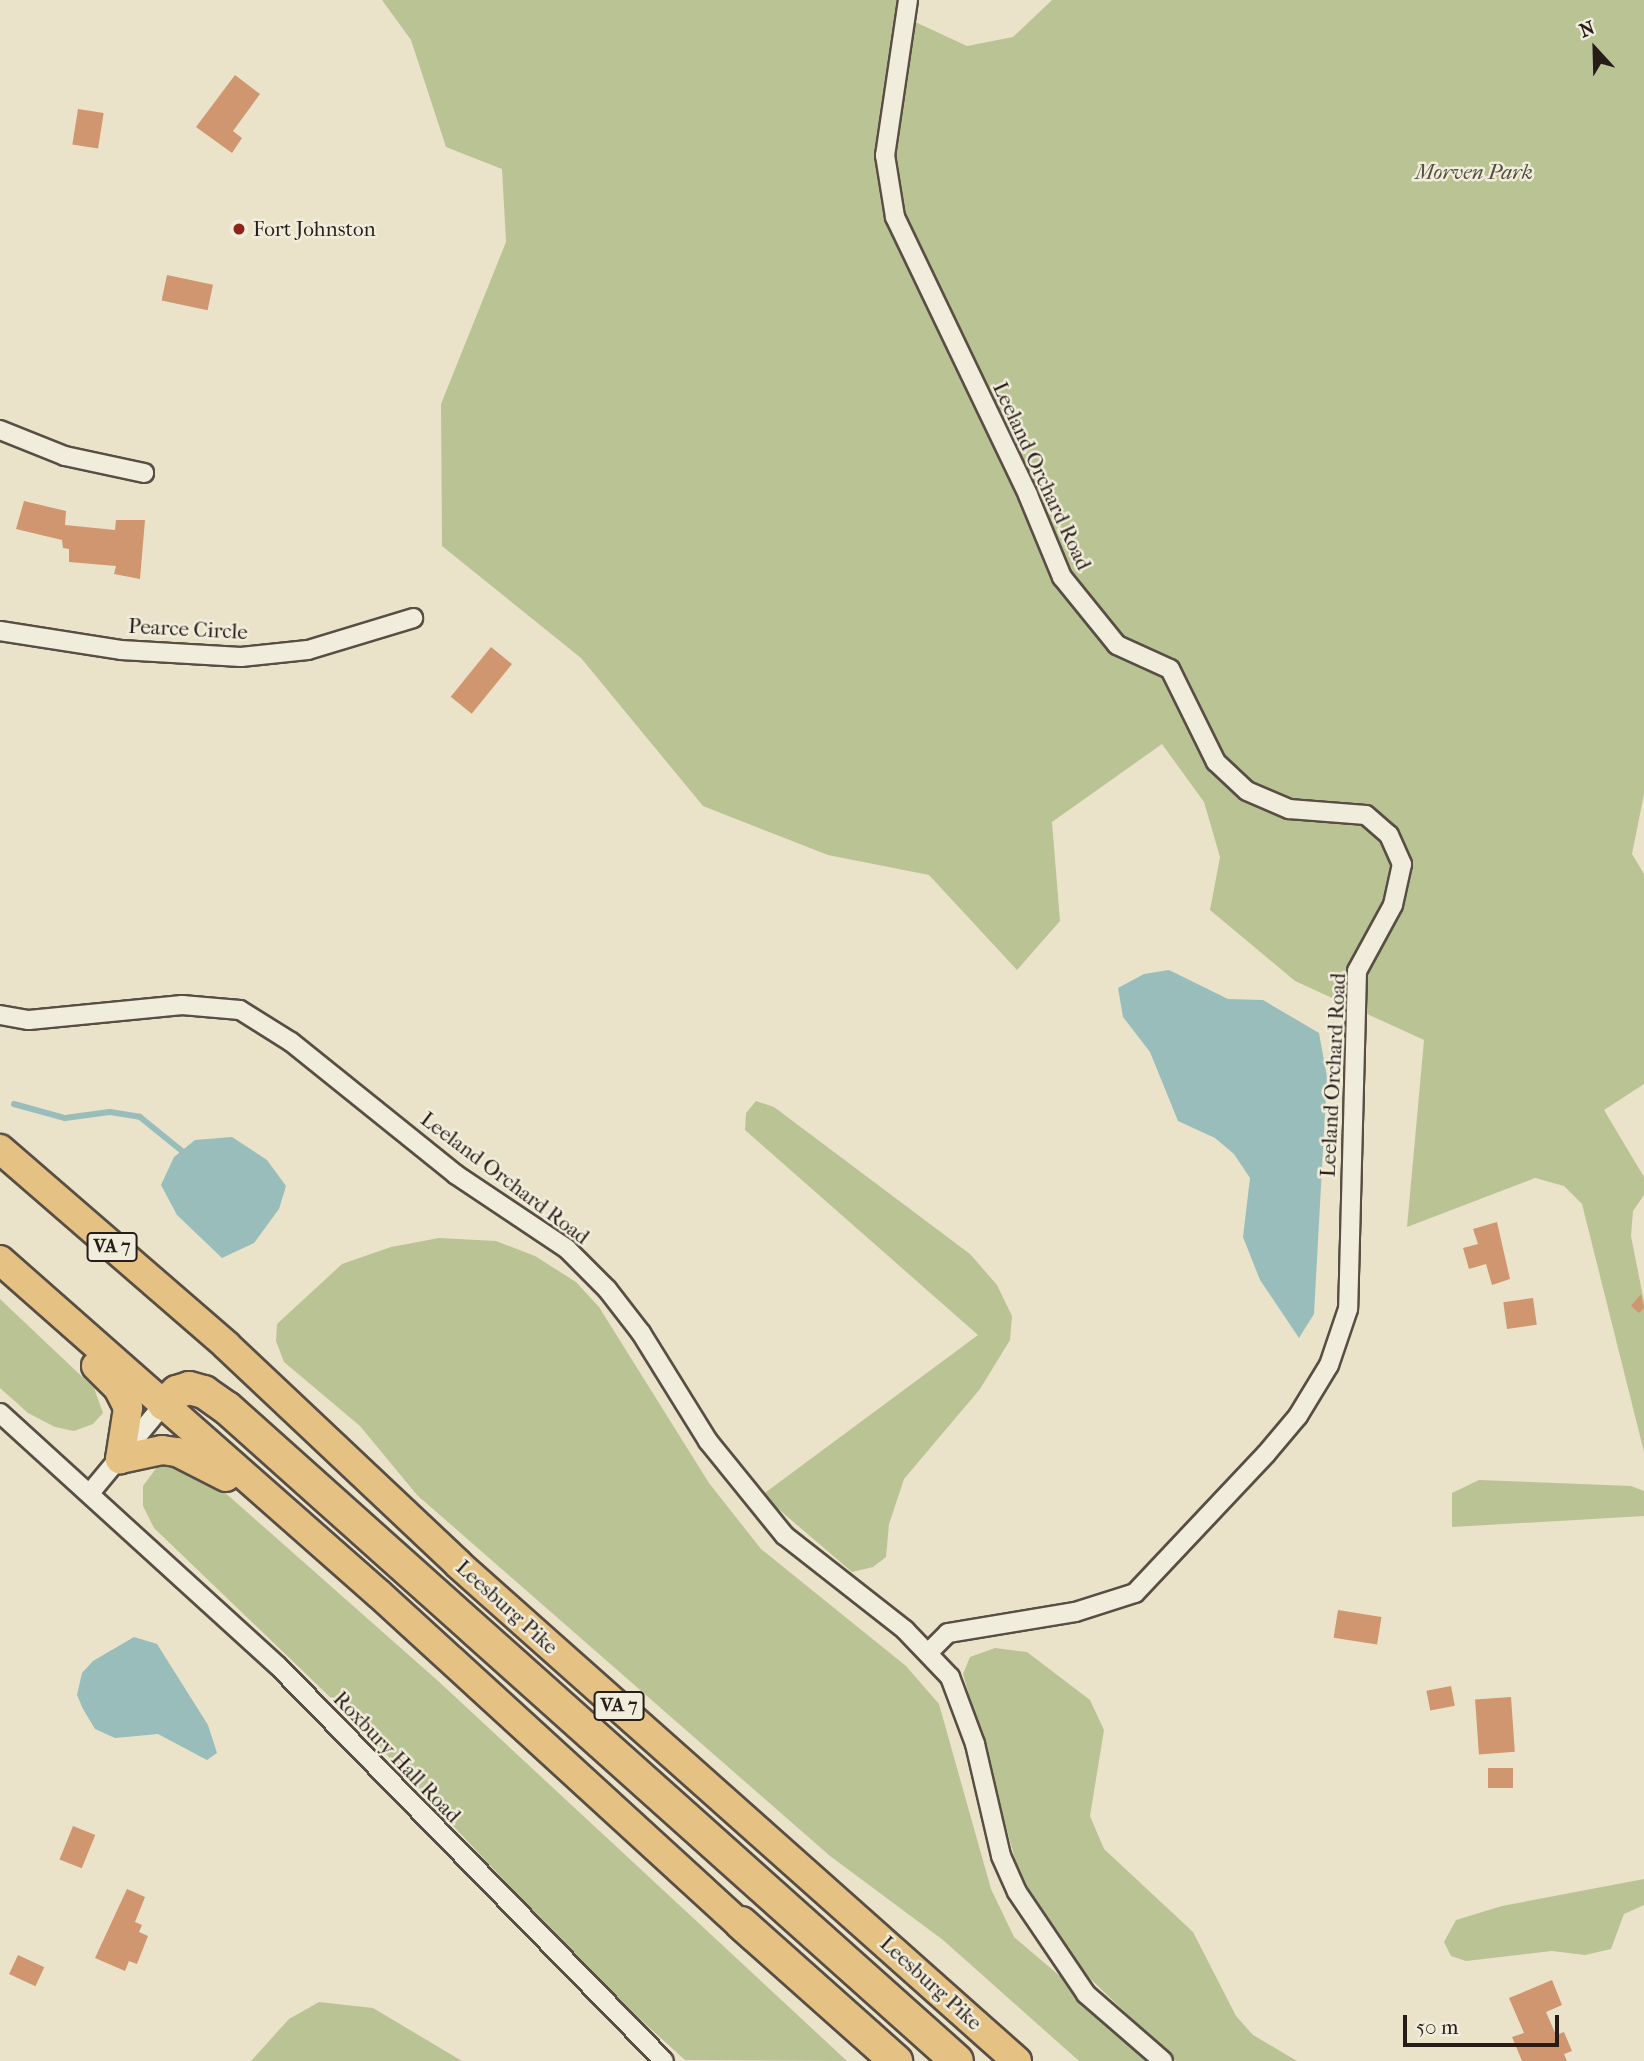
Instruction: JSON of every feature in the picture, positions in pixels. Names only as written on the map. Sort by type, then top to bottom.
[{"type":"highway","name":"Leesburg Pike","points":[[0,1149],[226,1345],[458,1563],[1017,2061]]},
{"type":"highway","points":[[0,1260],[896,2061]]},
{"type":"highway","points":[[24,1281],[123,1396],[129,1421],[120,1459],[162,1450],[177,1452],[279,1509]]},
{"type":"highway","points":[[164,1404],[177,1392],[189,1388],[227,1408],[957,2061]]},
{"type":"highway","points":[[741,1923],[829,2021],[874,2061]]},
{"type":"street","name":"Leeland Orchard Road","points":[[908,0],[885,155],[895,217],[1028,495],[1062,577],[1117,645],[1170,669],[1216,762],[1247,792],[1289,809],[1366,815],[1389,835],[1402,864],[1393,905],[1357,971],[1348,1309],[1329,1365],[1298,1416],[1222,1505],[1135,1593],[1075,1612],[948,1633],[929,1652]]},
{"type":"street","points":[[0,430],[65,456],[144,473]]},
{"type":"street","name":"Pearce Circle","points":[[0,631],[121,650],[242,657],[308,650],[413,618]]},
{"type":"street","name":"Leeland Orchard Road","points":[[0,1014],[29,1020],[131,1008],[205,1007],[240,1010],[291,1042],[455,1174],[567,1249],[590,1271],[641,1334],[733,1477],[783,1535],[929,1652],[950,1677],[965,1712],[990,1818],[1017,1892],[1086,1994],[1163,2061]]},
{"type":"street","points":[[89,1493],[164,1404]]},
{"type":"street","name":"Roxbury Hall Road","points":[[0,1413],[278,1666],[664,2061]]},
{"type":"green space","name":"Morven Park","points":[[382,0],[906,0],[913,21],[967,46],[1013,37],[1052,0],[1644,0],[1644,794],[1632,854],[1644,874],[1644,1084],[1604,1110],[1644,1177],[1644,1195],[1633,1211],[1631,1236],[1644,1302],[1644,1452],[1582,1204],[1564,1186],[1535,1178],[1407,1227],[1424,1040],[1295,981],[1210,910],[1220,857],[1204,802],[1162,744],[1052,822],[1060,921],[1017,970],[929,875],[828,855],[703,806],[581,658],[442,546],[441,404],[506,242],[502,169],[446,147],[411,40]]},
{"type":"green space","points":[[756,1101],[774,1107],[970,1254],[997,1285],[1012,1316],[1010,1340],[980,1389],[904,1479],[889,1524],[886,1557],[873,1567],[852,1572],[762,1495],[978,1335],[745,1130],[746,1113]]},
{"type":"green space","points":[[439,1238],[496,1241],[535,1256],[576,1282],[599,1307],[709,1483],[761,1549],[906,1666],[939,1704],[991,1889],[1014,1937],[1160,2061],[1079,2061],[943,1940],[830,1856],[417,1495],[360,1426],[284,1362],[276,1341],[277,1324],[342,1264],[391,1247]]},
{"type":"green space","points":[[0,1299],[94,1388],[103,1413],[93,1424],[74,1431],[55,1427],[28,1413],[0,1388]]},
{"type":"green space","points":[[172,1462],[196,1467],[437,1680],[847,2061],[685,2060],[599,1982],[357,1723],[154,1528],[143,1506],[143,1486],[157,1467]]},
{"type":"green space","points":[[1479,1480],[1631,1486],[1644,1491],[1644,1516],[1452,1527],[1452,1493]]},
{"type":"green space","points":[[995,1648],[1027,1652],[1090,1700],[1104,1730],[1090,1816],[1104,1849],[1193,1932],[1236,2016],[1253,2035],[1297,2061],[1176,2061],[1078,1967],[1019,1873],[963,1674],[970,1657]]},
{"type":"green space","points":[[1644,1879],[1644,1905],[1624,1914],[1611,1949],[1585,1955],[1552,1951],[1466,1961],[1451,1956],[1444,1942],[1456,1920],[1502,1906]]},
{"type":"green space","points":[[319,2002],[373,2008],[462,2061],[251,2061],[289,2019]]},
{"type":"water","points":[[1169,970],[1228,999],[1263,1000],[1319,1033],[1327,1077],[1314,1314],[1299,1338],[1260,1280],[1243,1237],[1250,1178],[1234,1154],[1215,1138],[1178,1121],[1150,1052],[1123,1017],[1118,988],[1144,974]]},
{"type":"water","points":[[232,1137],[267,1160],[286,1186],[279,1209],[254,1243],[222,1258],[177,1215],[161,1185],[174,1157],[195,1140]]},
{"type":"water","points":[[134,1637],[157,1644],[208,1725],[217,1753],[207,1760],[158,1734],[115,1738],[95,1729],[83,1709],[77,1695],[82,1673],[93,1661]]},
{"type":"building","points":[[235,75],[260,94],[233,131],[242,138],[232,153],[196,127]]},
{"type":"building","points":[[78,109],[104,113],[98,149],[72,145]]},
{"type":"building","points":[[167,275],[213,285],[208,310],[162,300]]},
{"type":"building","points":[[24,501],[66,511],[65,525],[115,530],[116,520],[145,520],[140,579],[114,574],[116,566],[69,562],[69,549],[63,548],[62,540],[16,529]]},
{"type":"building","points":[[491,647],[512,664],[472,714],[451,697]]},
{"type":"building","points":[[1497,1222],[1510,1279],[1492,1285],[1486,1264],[1469,1269],[1463,1248],[1478,1244],[1473,1229]]},
{"type":"building","points":[[1641,1294],[1644,1308],[1639,1313],[1631,1306]]},
{"type":"building","points":[[1533,1298],[1537,1325],[1507,1329],[1503,1302]]},
{"type":"building","points":[[1338,1610],[1381,1617],[1377,1645],[1334,1638]]},
{"type":"building","points":[[1451,1686],[1455,1706],[1430,1710],[1426,1691]]},
{"type":"building","points":[[1511,1697],[1515,1752],[1479,1754],[1475,1700]]},
{"type":"building","points":[[1488,1768],[1513,1768],[1513,1788],[1488,1788]]},
{"type":"building","points":[[73,1826],[95,1835],[82,1868],[60,1859]]},
{"type":"building","points":[[127,1889],[145,1897],[135,1922],[142,1925],[139,1932],[148,1936],[137,1964],[129,1961],[125,1971],[95,1958]]},
{"type":"building","points":[[18,1955],[44,1967],[35,1986],[9,1974]]},
{"type":"building","points":[[1552,1980],[1562,2005],[1546,2012],[1556,2035],[1564,2032],[1572,2051],[1564,2054],[1567,2061],[1522,2061],[1512,2037],[1524,2033],[1509,1998]]},
{"type":"waterway","points":[[14,1104],[65,1118],[110,1112],[140,1117],[182,1151]]},
{"type":"place","name":"Fort Johnston","points":[[239,229]]}]
